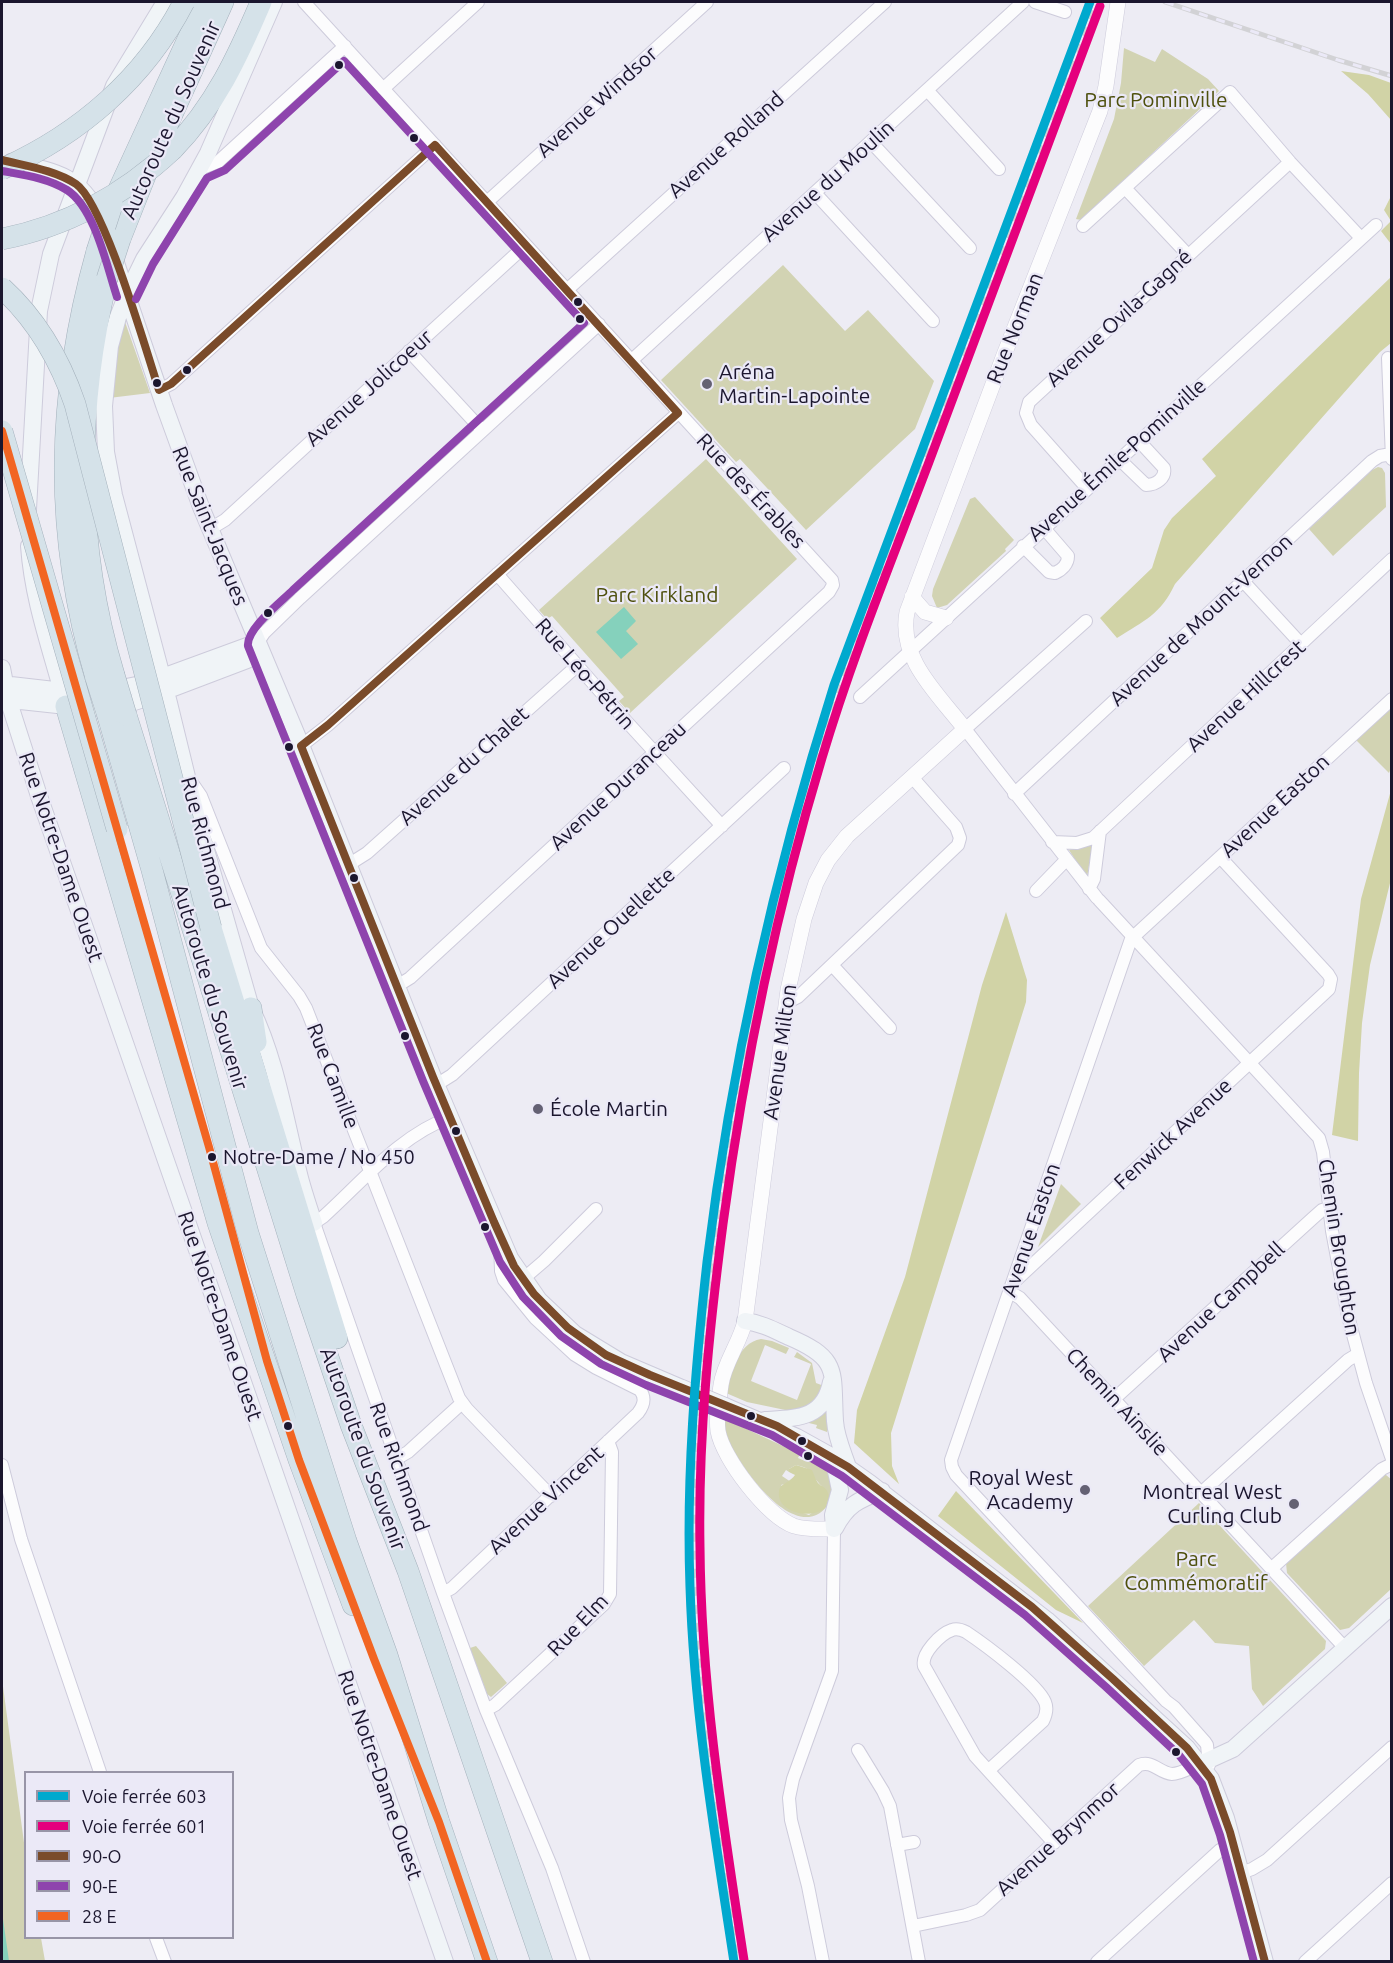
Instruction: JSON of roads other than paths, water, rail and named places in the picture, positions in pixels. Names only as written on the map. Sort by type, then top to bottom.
[{"type":"highway","points":[[2,169],[53,142],[86,120],[109,100],[153,53],[184,2]]},
{"type":"highway","name":"Autoroute du Souvenir","points":[[205,2],[112,205],[84,295],[73,351],[64,463],[72,574],[82,630],[105,677],[351,1425],[408,1571],[542,1962]]},
{"type":"highway","name":"Autoroute du Souvenir","points":[[105,677],[84,509],[84,416],[90,364],[107,279],[120,239],[151,161],[223,2]]},
{"type":"highway","points":[[2,239],[57,224],[88,211],[124,190],[158,164],[183,139],[209,106],[235,63],[261,2]]},
{"type":"highway","points":[[2,288],[31,320],[47,343],[65,377],[75,404],[211,928],[408,1571]]},
{"type":"highway","points":[[2,431],[209,1147],[267,1361]]},
{"type":"highway","points":[[64,698],[218,1223],[299,1460],[374,1659],[439,1822]]},
{"type":"highway","name":"Autoroute du Souvenir","points":[[117,716],[152,870],[248,1233],[346,1540],[387,1655],[439,1822],[487,1962]]},
{"type":"highway","points":[[251,1008],[254,1034],[267,1080],[276,1140]]},
{"type":"main road","points":[[64,698],[41,622],[29,546],[28,491],[41,296],[55,239],[114,86],[165,2]]},
{"type":"main road","name":"Rue Richmond","points":[[274,2],[200,169],[144,259],[127,294],[115,326],[106,374],[104,421],[106,452],[116,505],[187,776],[251,1008],[263,1032],[273,1065],[300,1178],[314,1223]]},
{"type":"main road","points":[[2,160],[50,171],[76,184]]},
{"type":"main road","name":"Rue Saint-Jacques","points":[[76,184],[87,194],[93,204],[127,294],[189,477],[301,746],[436,1085],[510,1258],[523,1279],[552,1314],[595,1348],[633,1368],[797,1437],[848,1467],[882,1491],[1047,1620],[1204,1762],[1233,1842],[1265,1962]]},
{"type":"main road","points":[[3,687],[108,708],[133,703],[164,684],[258,642]]},
{"type":"main road","name":"Rue Notre-Dame Ouest","points":[[3,687],[76,904],[445,1962]]},
{"type":"main road","points":[[745,1321],[766,1326],[815,1349],[824,1357],[836,1390],[836,1430],[848,1467]]},
{"type":"main road","points":[[763,1421],[799,1417],[815,1410],[824,1401],[829,1391],[831,1372]]},
{"type":"main road","points":[[832,1457],[840,1490],[833,1515],[834,1529]]},
{"type":"main road","points":[[834,1529],[842,1516],[855,1503],[882,1491]]},
{"type":"main road","points":[[1204,1762],[1233,1749],[1392,1606]]},
{"type":"street","name":"Rue des Érables","points":[[304,2],[833,583]]},
{"type":"street","points":[[383,89],[478,2]]},
{"type":"street","name":"Avenue Windsor","points":[[487,202],[707,2]]},
{"type":"street","name":"Avenue Rolland","points":[[568,290],[885,2]]},
{"type":"street","name":"Avenue du Moulin","points":[[632,360],[1023,2]]},
{"type":"street","points":[[1035,2],[1065,12]]},
{"type":"street","name":"Rue Norman","points":[[909,651],[905,629],[912,597],[1000,363],[1100,111],[1108,77],[1118,2]]},
{"type":"street","points":[[200,169],[218,162],[345,46]]},
{"type":"street","points":[[927,90],[999,169]]},
{"type":"street","points":[[1083,226],[1230,92],[1290,162],[1361,238]]},
{"type":"street","points":[[871,142],[970,248]]},
{"type":"street","points":[[159,390],[180,376],[435,145]]},
{"type":"street","name":"Avenue Ovila-Gagné","points":[[1087,488],[1031,425],[1026,413],[1027,405],[1290,162]]},
{"type":"street","points":[[1125,188],[1188,255]]},
{"type":"street","points":[[815,193],[933,321]]},
{"type":"street","name":"Avenue Émile-Pominville","points":[[860,697],[1043,527],[1376,225]]},
{"type":"street","name":"Avenue Jolicoeur","points":[[210,529],[225,520],[526,245]]},
{"type":"street","points":[[258,642],[292,606],[598,324]]},
{"type":"street","points":[[409,351],[482,430]]},
{"type":"street","points":[[1388,358],[1392,459]]},
{"type":"street","points":[[301,746],[328,725],[678,412]]},
{"type":"street","points":[[1119,459],[1146,485],[1159,481],[1164,475],[1164,468],[1139,441]]},
{"type":"street","name":"Avenue de Mount-Vernon","points":[[1014,794],[1372,461],[1380,456],[1391,454]]},
{"type":"street","points":[[1023,546],[1049,572],[1055,573],[1063,568],[1067,562],[1067,554],[1043,527]]},
{"type":"street","name":"Avenue Hillcrest","points":[[1052,842],[1084,842],[1100,831],[1392,559]]},
{"type":"street","name":"Rue Léo-Pétrin","points":[[497,574],[722,826]]},
{"type":"street","points":[[1243,581],[1301,644]]},
{"type":"street","name":"Avenue Duranceau","points":[[397,986],[410,978],[829,592],[833,583]]},
{"type":"street","points":[[912,597],[925,612],[946,618]]},
{"type":"street","name":"Avenue Milton","points":[[834,1529],[799,1527],[784,1521],[775,1514],[740,1473],[720,1439],[718,1424],[722,1381],[740,1340],[745,1321],[786,1000],[807,909],[823,867],[842,840],[1086,621]]},
{"type":"street","points":[[909,651],[918,669],[1095,896]]},
{"type":"street","name":"Avenue du Chalet","points":[[348,865],[367,853],[578,665]]},
{"type":"street","name":"Avenue Easton","points":[[1204,1762],[1207,1745],[953,1470],[952,1457],[1129,944],[1392,699]]},
{"type":"street","name":"Avenue Ouellette","points":[[436,1085],[452,1075],[784,768]]},
{"type":"street","name":"Rue Camille","points":[[187,776],[200,793],[261,948],[304,1005],[462,1403],[551,1496]]},
{"type":"street","points":[[786,1000],[798,997],[958,845],[960,838],[956,827],[912,777]]},
{"type":"street","points":[[1095,896],[1094,879],[1100,831]]},
{"type":"street","name":"Fenwick Avenue","points":[[1011,1288],[1327,992],[1331,977],[1220,857]]},
{"type":"street","points":[[1036,891],[1066,860]]},
{"type":"street","name":"Chemin Broughton","points":[[1095,896],[1319,1138],[1323,1152],[1341,1284],[1358,1354],[1392,1459]]},
{"type":"street","points":[[832,965],[890,1028]]},
{"type":"street","points":[[314,1223],[414,1134],[451,1117]]},
{"type":"street","name":"Avenue Campbell","points":[[1114,1399],[1312,1218],[1322,1210],[1329,1208]]},
{"type":"street","points":[[523,1279],[596,1209]]},
{"type":"street","name":"Rue Richmond","points":[[314,1223],[442,1593],[486,1710],[552,1868],[584,1962]]},
{"type":"street","name":"Rue Saint-Jacques","points":[[500,1235],[502,1276],[526,1309],[575,1355],[640,1390],[644,1395],[644,1401]]},
{"type":"street","name":"Chemin Ainslie","points":[[1011,1288],[1345,1648]]},
{"type":"street","points":[[1201,1493],[1348,1360],[1358,1354]]},
{"type":"street","name":"Avenue Vincent","points":[[442,1593],[452,1588],[551,1496],[635,1416],[644,1401]]},
{"type":"street","points":[[396,1459],[408,1452],[462,1403]]},
{"type":"street","name":"Rue Elm","points":[[486,1710],[495,1706],[596,1612],[610,1594],[612,1452],[608,1441]]},
{"type":"street","points":[[1272,1569],[1382,1469],[1392,1464]]},
{"type":"street","points":[[2,1465],[21,1539],[99,1771]]},
{"type":"street","points":[[823,1962],[808,1886],[791,1820],[789,1798],[792,1779],[832,1671],[834,1529]]},
{"type":"street","points":[[989,1770],[1043,1721],[1046,1705],[1015,1670],[966,1632],[954,1630],[948,1632],[929,1649],[924,1656],[923,1664],[967,1744],[989,1770],[1053,1843]]},
{"type":"street","points":[[1241,1873],[1267,1860],[1392,1747]]},
{"type":"street","points":[[858,1750],[888,1801],[919,1962]]},
{"type":"street","name":"Avenue Brynmor","points":[[913,1926],[975,1912],[1142,1764],[1149,1764],[1173,1774],[1204,1762]]},
{"type":"street","points":[[897,1845],[914,1842]]},
{"type":"street","points":[[1097,1962],[1220,1850],[1233,1842]]},
{"type":"street","points":[[1305,1962],[1392,1883]]},
{"type":"street","points":[[156,1939],[165,1962]]},
{"type":"railway","points":[[740,1962],[706,1720],[697,1623],[694,1537],[696,1462],[704,1350],[723,1189],[743,1059],[769,930],[802,808],[839,686],[1096,2]]},
{"type":"railway","points":[[1165,2],[1392,76]]},
{"type":"rail line","name":"603","points":[[734,1962],[713,1822],[696,1681],[690,1587],[689,1505],[692,1424],[707,1262],[742,1043],[792,827],[834,685],[1090,2]]},
{"type":"rail line","name":"601","points":[[744,1960],[721,1806],[709,1703],[701,1599],[700,1507],[703,1426],[713,1304],[731,1165],[751,1047],[776,931],[805,815],[846,683],[1100,6]]},
{"type":"place","name":"Aréna Martin-Lapointe","points":[[707,384]]},
{"type":"place","name":"École Martin","points":[[538,1109]]},
{"type":"place","name":"Notre-Dame / No 450","points":[[212,1157]]},
{"type":"place","name":"Royal West Academy","points":[[1085,1490]]},
{"type":"place","name":"Montreal West Curling Club","points":[[1294,1504]]},
{"type":"park label","name":"Parc Pominville","points":[[1156,100]]},
{"type":"park label","name":"Parc Kirkland","points":[[657,595]]},
{"type":"park label","name":"Parc Commémoratif","points":[[1196,1571]]}]
